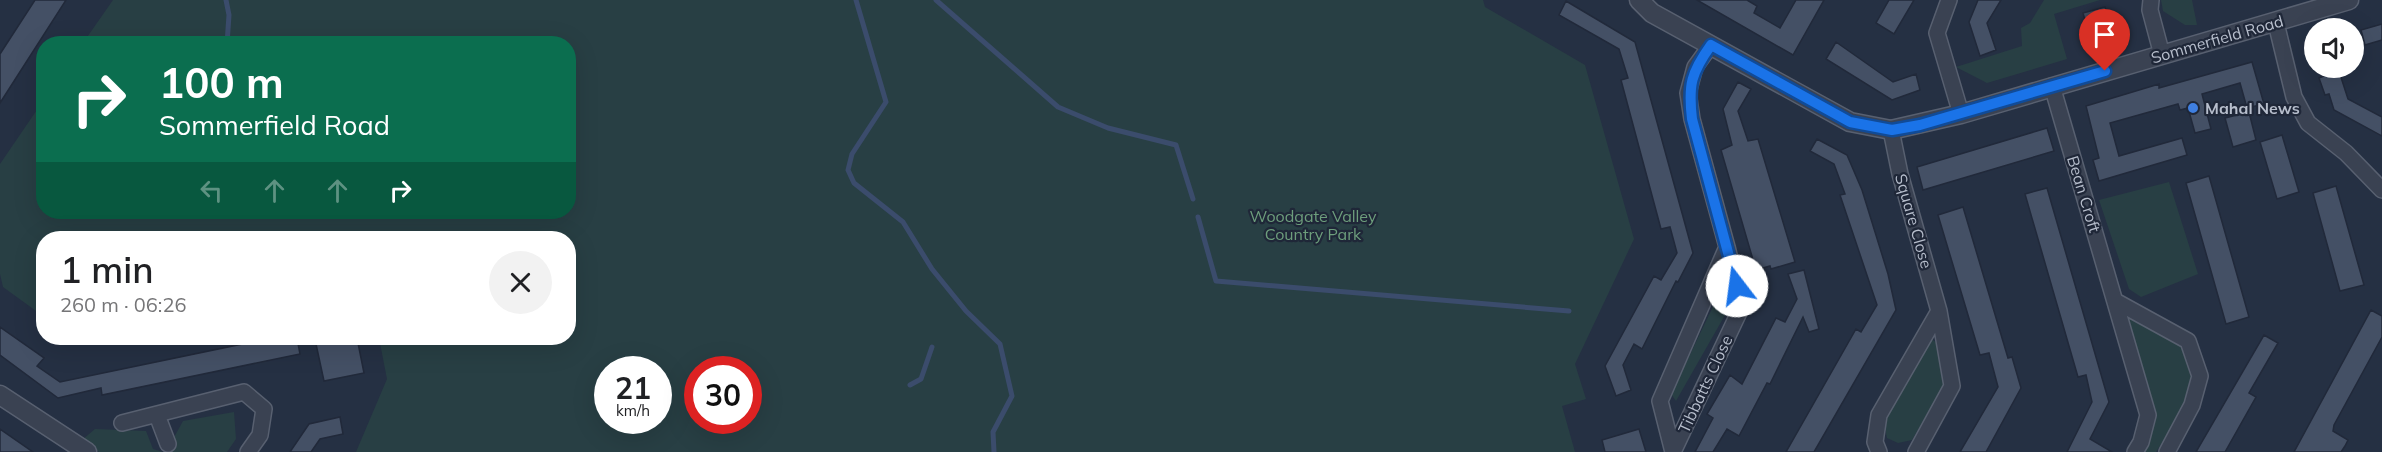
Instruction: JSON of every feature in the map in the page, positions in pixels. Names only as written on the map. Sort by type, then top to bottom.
[{"type":"street","name":"Sommerfield Road","points":[[1627,0],[1850,122],[1892,130],[1960,114],[2349,0]]},
{"type":"street","name":"Sommerfield Road","points":[[1639,0],[1652,13]]},
{"type":"street","points":[[1949,0],[1936,33],[1960,114]]},
{"type":"street","points":[[2151,0],[2150,10],[2162,55]]},
{"type":"street","points":[[2276,23],[2294,98],[2308,123],[2346,153],[2382,190]]},
{"type":"street","name":"Tibbatts Close","points":[[1673,452],[1742,306],[1692,119],[1688,93],[1695,67],[1711,45]]},
{"type":"street","name":"Bean Croft","points":[[2052,86],[2117,302],[2148,415],[2141,442],[2135,452]]},
{"type":"street","name":"Square Close","points":[[1892,130],[1900,174],[1939,311],[1952,386],[1916,452]]},
{"type":"street","name":"Tibbatts Close","points":[[1673,452],[1660,401],[1727,247]]},
{"type":"street","points":[[2117,302],[2188,341],[2200,376],[2192,405],[2167,452]]},
{"type":"street","points":[[1879,452],[1875,442],[1879,415],[1939,311]]},
{"type":"street","points":[[122,423],[244,392],[264,409],[260,435],[248,452]]},
{"type":"street","points":[[0,395],[87,452]]},
{"type":"street","points":[[157,415],[168,444]]},
{"type":"green space","name":"Woodgate Valley Country Park","points":[[113,0],[1483,0],[1485,7],[1585,65],[1634,239],[1575,364],[1586,399],[1562,406],[1575,452],[356,452],[387,379],[380,345],[576,345],[576,231],[36,231],[36,311],[3,287],[0,274],[0,164],[36,111],[36,219],[576,219],[576,36],[88,36]]},
{"type":"green space","points":[[2044,0],[2100,0],[2054,14],[2067,59],[1987,83],[1956,67],[2022,46],[2021,28],[2030,23]]},
{"type":"green space","points":[[2161,0],[2192,0],[2197,25],[2185,25],[2163,11]]},
{"type":"green space","points":[[2169,182],[2198,274],[2141,297],[2129,289],[2099,200]]},
{"type":"green space","points":[[1722,288],[1733,301],[1676,401],[1671,394]]},
{"type":"green space","points":[[2127,312],[2179,343],[2191,360],[2194,373],[2187,401],[2156,452],[2139,452],[2155,416]]},
{"type":"green space","points":[[1929,338],[1936,342],[1947,381],[1912,440],[1898,443],[1887,438],[1888,414],[1900,387]]},
{"type":"green space","points":[[234,412],[236,439],[227,452],[166,452],[183,421]]},
{"type":"green space","points":[[95,429],[146,431],[153,449],[163,452],[99,452],[82,440]]},
{"type":"building","points":[[35,0],[66,0],[43,36],[36,36],[36,47],[0,103],[0,54]]},
{"type":"building","points":[[1697,0],[1747,0],[1757,6],[1754,13],[1780,28],[1796,0],[1824,0],[1793,55]]},
{"type":"building","points":[[1889,0],[1914,0],[1894,34],[1876,23]]},
{"type":"building","points":[[1978,0],[2001,0],[1987,23],[1996,50],[1980,56],[1969,22]]},
{"type":"building","points":[[1566,1],[1635,42],[1693,253],[1678,282],[1676,281],[1642,349],[1634,344],[1623,365],[1631,390],[1616,396],[1605,366],[1654,276],[1661,280],[1677,253],[1670,227],[1661,229],[1621,80],[1628,78],[1619,49],[1559,15]]},
{"type":"building","points":[[2105,7],[2116,47],[2094,53],[2083,13]]},
{"type":"building","points":[[2382,24],[2382,40],[2365,45],[2364,29]]},
{"type":"building","points":[[1836,42],[1893,82],[1916,74],[1920,90],[1892,100],[1826,59]]},
{"type":"building","points":[[2252,62],[2264,104],[2247,108],[2240,83],[2202,94],[2211,129],[2195,133],[2188,108],[2180,110],[2178,104],[2110,123],[2119,156],[2182,138],[2187,155],[2099,181],[2093,160],[2099,158],[2086,106],[2159,84],[2159,88]]},
{"type":"building","points":[[2319,78],[2341,78],[2348,99],[2382,117],[2382,136],[2334,110],[2329,94],[2325,95]]},
{"type":"building","points":[[1738,82],[1751,89],[1738,111],[1748,141],[1758,139],[1795,262],[1771,269],[1770,266],[1756,270],[1721,150],[1732,145],[1723,109]]},
{"type":"building","points":[[2249,112],[2256,140],[2233,147],[2225,118]]},
{"type":"building","points":[[2047,128],[2054,151],[1923,190],[1917,167]]},
{"type":"building","points":[[2282,135],[2299,192],[2277,199],[2260,142]]},
{"type":"building","points":[[1817,139],[1847,155],[1862,190],[1888,274],[1896,310],[1814,452],[1786,452],[1856,329],[1861,332],[1877,305],[1840,195],[1845,194],[1834,164],[1810,151]]},
{"type":"building","points":[[2209,176],[2249,317],[2226,324],[2186,183]]},
{"type":"building","points":[[2336,186],[2364,285],[2340,291],[2313,193]]},
{"type":"building","points":[[2047,188],[2109,402],[2090,439],[2112,452],[2067,452],[2092,402],[2086,375],[2078,377],[2025,194]]},
{"type":"building","points":[[1963,207],[2008,358],[2012,357],[2021,388],[1986,452],[1960,452],[1998,387],[1989,353],[1980,355],[1938,215]]},
{"type":"building","points":[[1804,270],[1819,329],[1809,332],[1803,317],[1770,384],[1767,383],[1739,436],[1727,429],[1713,452],[1695,452],[1713,418],[1707,414],[1730,375],[1742,384],[1776,318],[1785,322],[1797,299],[1788,274]]},
{"type":"building","points":[[2371,310],[2382,316],[2382,337],[2334,425],[2333,431],[2348,440],[2345,446],[2341,452],[2294,452]]},
{"type":"building","points":[[0,327],[44,358],[37,366],[60,382],[237,345],[298,345],[300,354],[102,395],[101,388],[58,398],[0,355]]},
{"type":"building","points":[[2264,335],[2278,343],[2249,393],[2256,397],[2225,452],[2196,452]]},
{"type":"building","points":[[316,345],[358,345],[364,373],[324,381]]},
{"type":"building","points":[[340,417],[343,434],[320,439],[311,452],[290,452],[309,424]]},
{"type":"building","points":[[0,429],[33,452],[0,452]]},
{"type":"building","points":[[1639,429],[1646,452],[1605,452],[1602,440]]},
{"type":"waterway","points":[[226,0],[229,15],[228,36]]},
{"type":"waterway","points":[[856,0],[886,102],[852,154],[848,170],[854,183],[903,222],[932,269],[966,311],[1000,344],[1012,396],[993,432],[994,452]]},
{"type":"waterway","points":[[936,0],[1058,107],[1108,128],[1176,145],[1193,199]]},
{"type":"waterway","points":[[1198,217],[1216,281],[1569,311]]},
{"type":"waterway","points":[[910,385],[921,379],[932,347]]},
{"type":"place","name":"Mahal News","points":[[2193,108]]},
{"type":"route","points":[[1737,286],[1692,119],[1688,93],[1695,67],[1711,45],[1850,122],[1892,130],[1920,125],[2105,71]]}]
